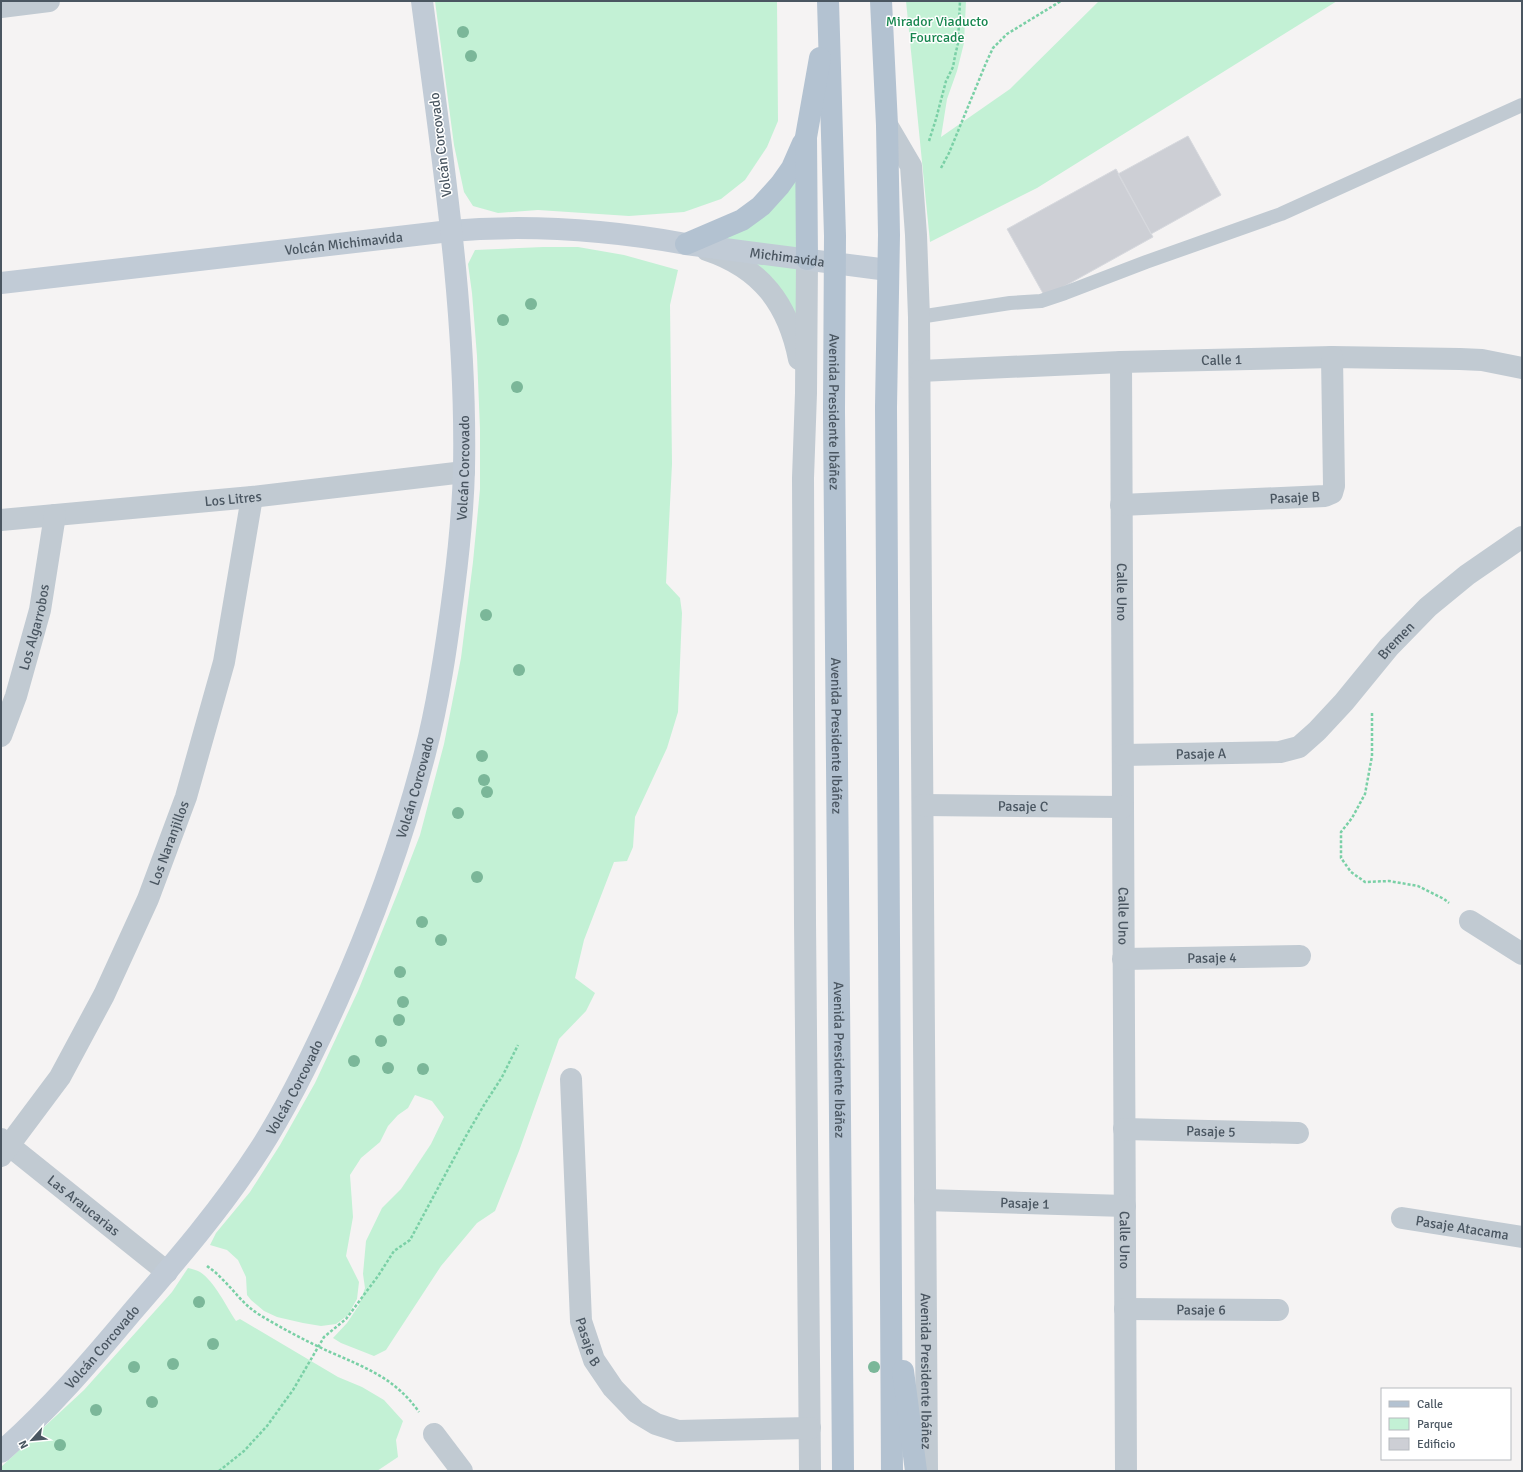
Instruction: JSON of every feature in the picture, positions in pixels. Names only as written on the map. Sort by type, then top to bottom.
[{"type":"main road","name":"Avenida Presidente Ibáñez","points":[[881,1],[887,125],[888,270],[886,415],[892,1471]]},
{"type":"main road","name":"Avenida Presidente Ibáñez","points":[[828,3],[835,263],[834,443],[843,1471]]},
{"type":"main road","points":[[807,259],[806,137],[828,3]]},
{"type":"main road","points":[[686,244],[742,220],[761,206],[780,185],[792,168],[806,137]]},
{"type":"main road","points":[[891,1278],[916,1471]]},
{"type":"street","points":[[1,7],[49,1]]},
{"type":"street","name":"Volcán Corcovado","points":[[1,1452],[55,1399],[112,1336],[186,1249],[247,1169],[292,1095],[323,1032],[354,964],[381,894],[406,822],[426,749],[437,696],[453,598],[464,472],[463,392],[456,291],[445,183],[422,1]]},
{"type":"street","name":"Avenida Presidente Ibáñez","points":[[887,125],[910,166],[916,235],[919,316],[927,1471]]},
{"type":"street","name":"Volcán Michimavida","points":[[1,282],[450,230],[488,228],[559,228],[654,238],[686,244]]},
{"type":"street","name":"Avenida Presidente Ibáñez","points":[[686,244],[724,256],[745,268],[771,292],[778,303],[797,348],[806,394]]},
{"type":"street","name":"Michimavida","points":[[686,244],[888,270]]},
{"type":"street","name":"Avenida Presidente Ibáñez","points":[[807,259],[806,394],[803,486],[810,1471]]},
{"type":"street","name":"Calle 1","points":[[920,371],[1121,362],[1332,357],[1475,360],[1500,363],[1522,368]]},
{"type":"street","name":"Pasaje B","points":[[1121,505],[1325,496],[1332,493],[1334,486],[1332,357]]},
{"type":"street","name":"Calle Uno","points":[[1121,362],[1126,1471]]},
{"type":"street","name":"Los Litres","points":[[1,520],[252,496],[464,472]]},
{"type":"street","name":"Los Naranjillos","points":[[4,1147],[60,1077],[104,995],[151,892],[186,797],[224,662],[252,496]]},
{"type":"street","name":"Los Algarrobos","points":[[1,736],[16,696],[40,610],[55,515]]},
{"type":"street","name":"Bremen","points":[[1280,752],[1299,747],[1317,731],[1367,674],[1389,646],[1428,607],[1468,575],[1522,537]]},
{"type":"street","name":"Pasaje A","points":[[1123,755],[1280,752]]},
{"type":"street","name":"Pasaje C","points":[[923,804],[1123,808]]},
{"type":"street","points":[[1470,921],[1522,954]]},
{"type":"street","name":"Pasaje 4","points":[[1123,959],[1300,956]]},
{"type":"street","name":"Pasaje B","points":[[571,1079],[581,1321],[594,1360],[613,1388],[636,1412],[656,1424],[678,1431],[810,1428]]},
{"type":"street","name":"Pasaje 5","points":[[1124,1129],[1298,1133]]},
{"type":"street","name":"Las Araucarias","points":[[4,1147],[167,1272]]},
{"type":"street","name":"Pasaje 1","points":[[925,1200],[1125,1206]]},
{"type":"street","name":"Pasaje Atacama","points":[[1402,1218],[1522,1237]]},
{"type":"street","name":"Pasaje 6","points":[[1125,1309],[1278,1310]]},
{"type":"street","points":[[434,1434],[462,1471]]},
{"type":"lane","points":[[919,316],[1010,303],[1041,301],[1065,293],[1146,262],[1281,214],[1522,105]]},
{"type":"path","points":[[927,145],[936,119],[946,81],[953,67],[958,43],[960,1]]},
{"type":"path","points":[[939,171],[949,153],[986,63],[994,48],[1007,34],[1061,1]]},
{"type":"path","points":[[1367,674],[1372,710],[1372,756],[1365,794],[1352,818],[1341,832],[1341,858],[1351,872],[1365,882],[1389,881],[1418,886],[1444,899],[1470,921]]},
{"type":"path","points":[[219,1471],[244,1450],[267,1426],[293,1390],[324,1337],[346,1319],[378,1276],[394,1251],[410,1240],[455,1156],[502,1077],[518,1044]]},
{"type":"path","points":[[186,1249],[221,1277],[242,1302],[259,1315],[318,1346],[389,1380],[410,1400],[434,1434]]},
{"type":"green space","points":[[435,1],[777,1],[778,121],[767,147],[745,180],[721,199],[684,212],[629,216],[538,210],[498,213],[473,206],[464,192],[454,145]]},
{"type":"green space","name":"Mirador Viaducto Fourcade","points":[[906,1],[966,1],[964,43],[957,71],[947,99],[941,137],[1010,89],[1099,1],[1337,1],[1037,188],[930,242]]},
{"type":"green space","points":[[796,177],[798,253],[722,239]]},
{"type":"green space","points":[[578,247],[624,255],[678,270],[670,305],[672,464],[666,583],[680,598],[682,613],[678,712],[667,748],[635,817],[633,847],[627,861],[614,862],[584,940],[575,978],[595,993],[586,1011],[559,1039],[519,1151],[495,1211],[477,1223],[441,1266],[386,1350],[374,1356],[341,1343],[333,1338],[347,1323],[359,1305],[365,1288],[363,1274],[366,1241],[382,1208],[401,1189],[431,1144],[444,1117],[432,1101],[415,1095],[408,1108],[398,1115],[388,1126],[380,1142],[361,1158],[350,1175],[353,1217],[346,1256],[359,1282],[357,1299],[348,1315],[336,1324],[321,1326],[303,1323],[277,1317],[264,1311],[247,1295],[246,1277],[238,1260],[227,1250],[210,1245],[216,1233],[250,1192],[280,1145],[315,1083],[358,991],[420,835],[444,744],[461,658],[480,489],[480,429],[477,356],[468,264],[475,250]]},
{"type":"green space","points":[[738,257],[799,269],[799,322]]},
{"type":"green space","points":[[188,1268],[200,1272],[211,1282],[236,1321],[240,1319],[338,1377],[362,1387],[384,1400],[403,1421],[396,1440],[398,1457],[377,1471],[1,1471],[1,1467],[84,1390],[172,1292]]},
{"type":"building","points":[[1188,136],[1221,195],[1151,234],[1118,174]]},
{"type":"building","points":[[1116,169],[1153,237],[1045,297],[1007,229]]}]
